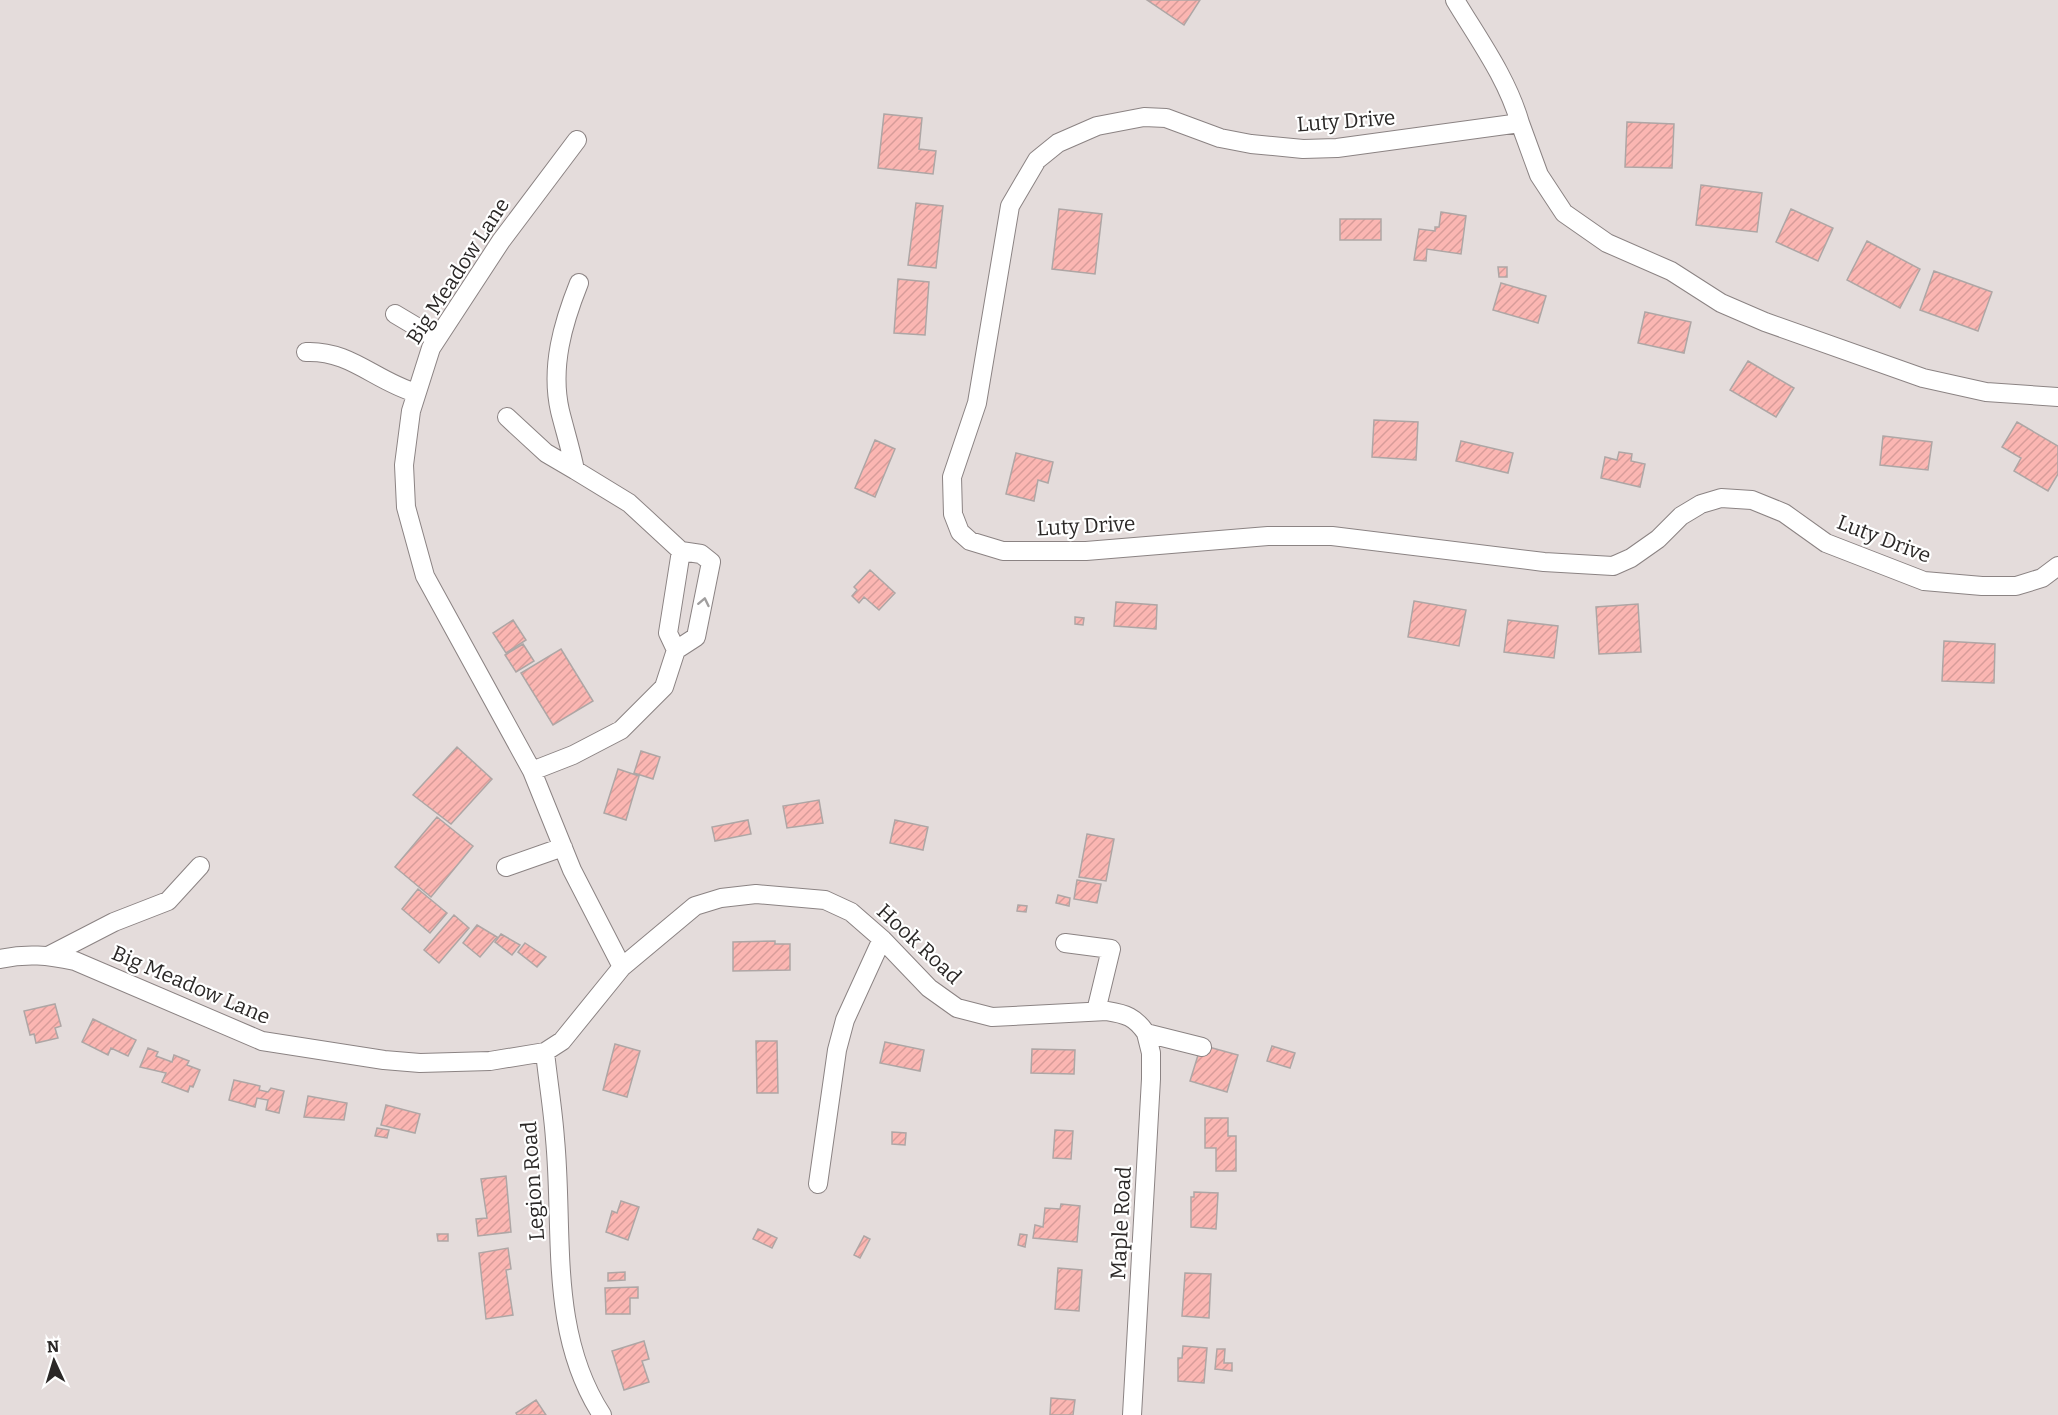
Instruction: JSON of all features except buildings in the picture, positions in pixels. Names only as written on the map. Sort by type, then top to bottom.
[{"type":"street","points":[[1455,0],[1514,101],[1539,175],[1564,213],[1607,243],[1671,271],[1721,303],[1765,322],[1923,378],[1986,392],[2058,397]]},
{"type":"street","name":"Luty Drive","points":[[1520,123],[1337,148],[1303,149],[1230,140],[1166,118],[1144,117],[1097,126],[1058,143],[1037,160],[1010,207],[977,403],[952,477],[953,514],[960,532],[970,541],[1003,551],[1086,551],[1268,536],[1332,536],[1544,562],[1613,566],[1631,558],[1658,539],[1681,516],[1701,504],[1721,498],[1752,500],[1784,513],[1826,543],[1924,581],[1982,586],[2016,586],[2042,578],[2058,566]]},
{"type":"street","name":"Big Meadow Lane","points":[[577,140],[501,241],[437,339],[421,374],[416,393],[404,465],[406,507],[412,537],[425,576],[532,771],[563,847],[621,967]]},
{"type":"street","points":[[575,470],[560,409],[557,381],[563,325],[579,283]]},
{"type":"street","points":[[395,314],[437,339]]},
{"type":"street","points":[[306,352],[324,351],[341,355],[382,381],[416,393]]},
{"type":"street","points":[[507,417],[546,453],[630,503],[681,551],[701,554],[711,562],[696,637],[676,650],[664,687],[621,730],[573,755],[532,771]]},
{"type":"street","points":[[676,650],[668,633],[681,551]]},
{"type":"street","points":[[506,867],[563,847]]},
{"type":"street","points":[[50,955],[114,922],[168,901],[200,866]]},
{"type":"street","name":"Hook Road","points":[[621,967],[695,906],[721,898],[756,894],[825,900],[851,912],[882,939],[929,988],[957,1008],[992,1017],[1096,1011],[1125,1014],[1137,1020],[1146,1033],[1202,1047]]},
{"type":"street","points":[[818,1184],[837,1050],[845,1020],[882,939]]},
{"type":"street","points":[[1065,943],[1112,949],[1096,1011]]},
{"type":"street","name":"Big Meadow Lane","points":[[0,959],[23,954],[50,955],[104,971],[211,1021],[262,1041],[284,1045],[420,1063],[490,1061],[545,1052]]},
{"type":"street","points":[[545,1052],[562,1041],[621,967]]},
{"type":"street","name":"Maple Road","points":[[1132,1415],[1151,1079],[1151,1053],[1146,1033]]},
{"type":"street","name":"Legion Road","points":[[545,1052],[555,1138],[561,1286],[567,1328],[578,1367],[602,1415]]}]
